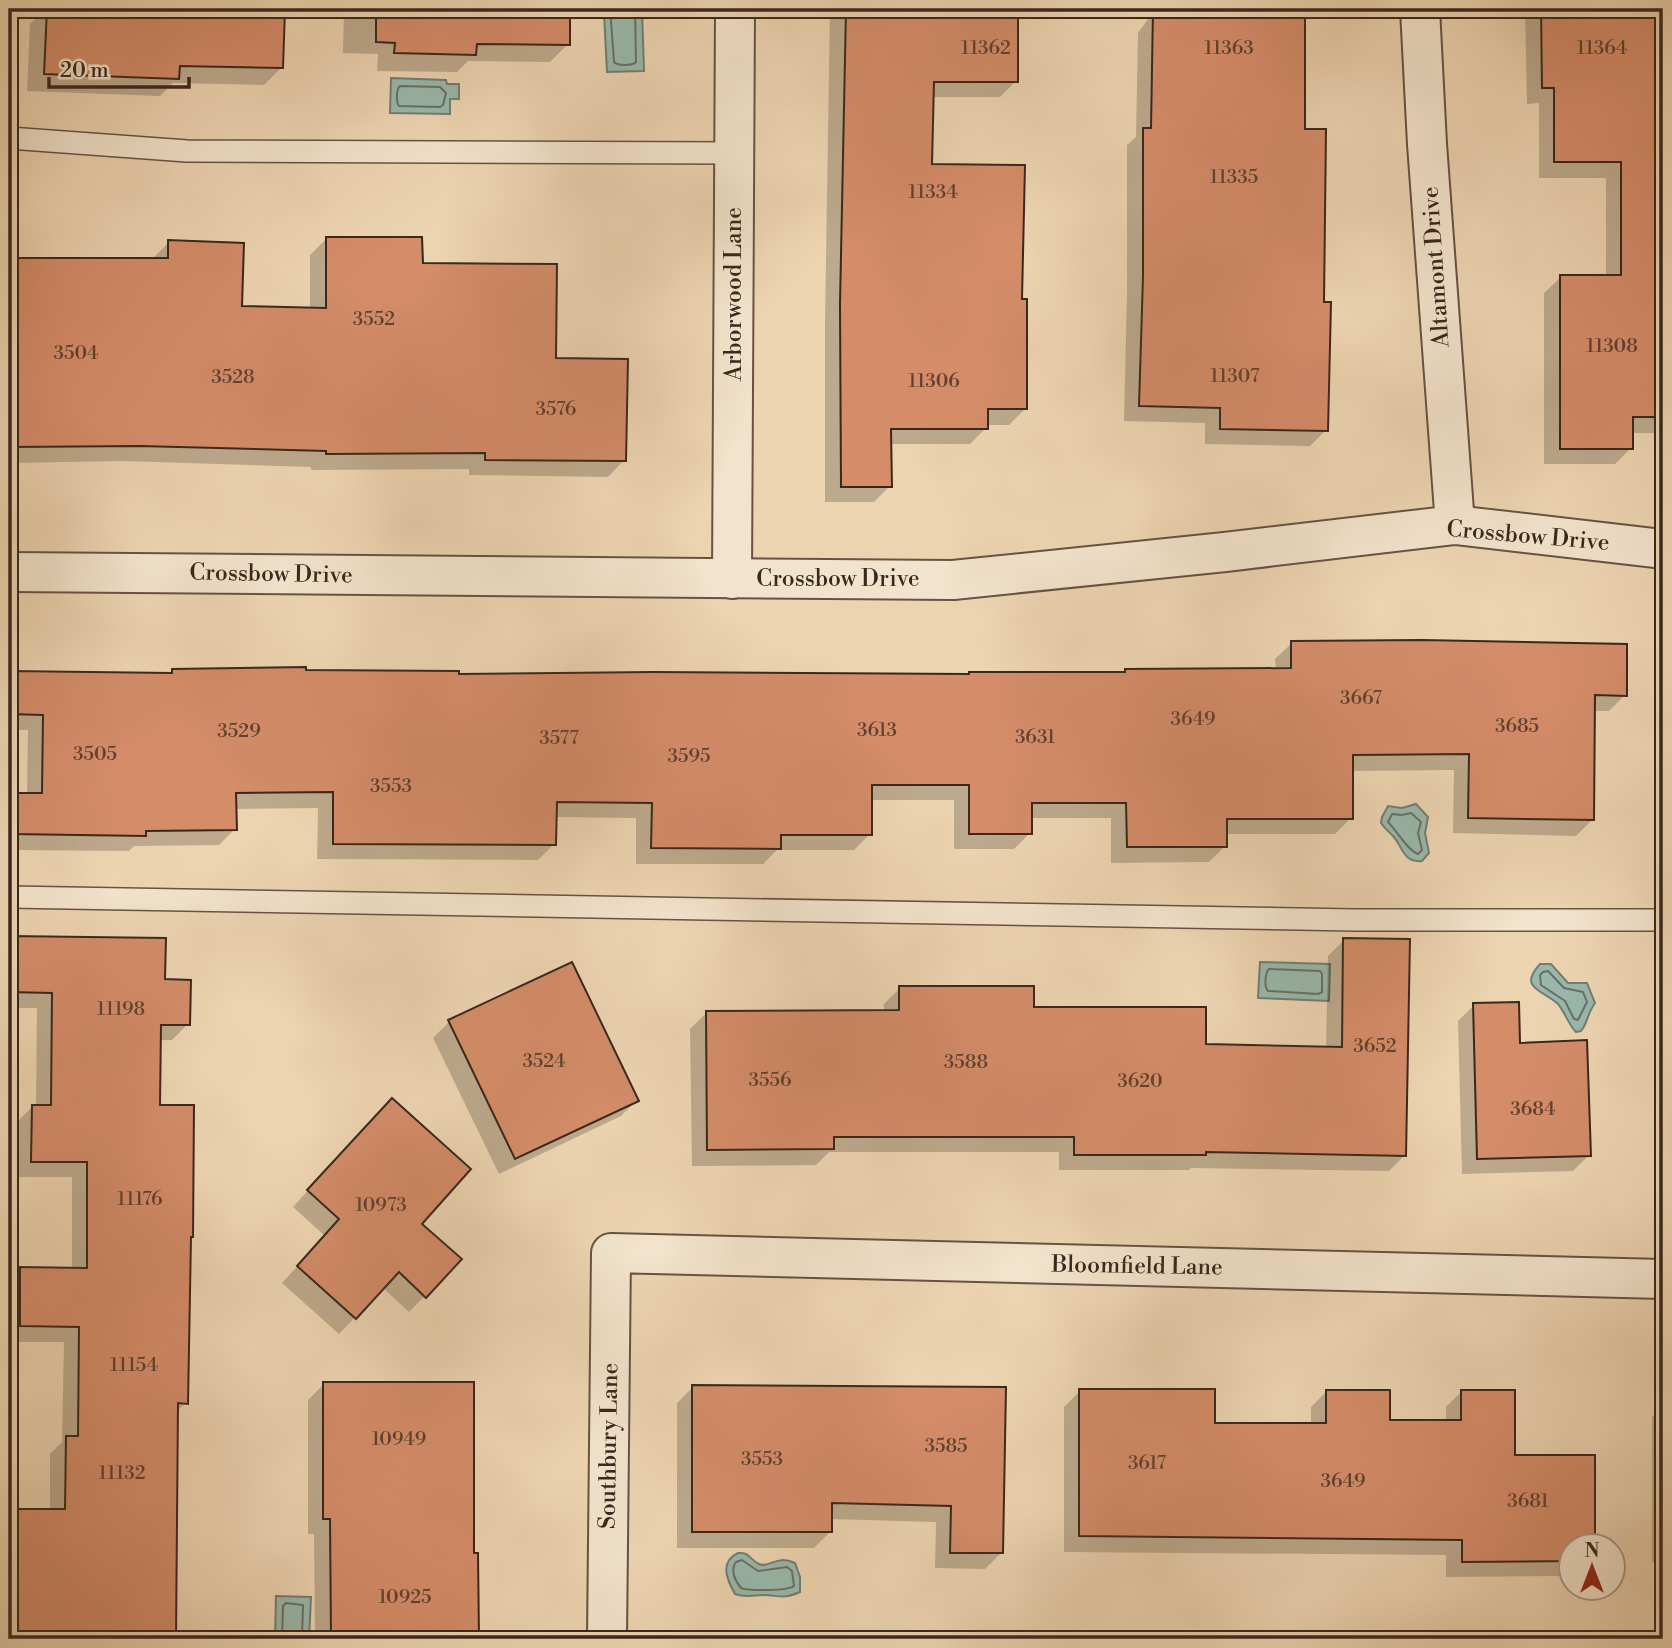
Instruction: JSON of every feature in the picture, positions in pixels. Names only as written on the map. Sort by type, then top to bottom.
[{"type":"street","name":"Arborwood Lane","points":[[732,579],[735,9]]},
{"type":"street","name":"Altamont Drive","points":[[1420,9],[1427,144],[1455,525]]},
{"type":"street","name":"Crossbow Drive","points":[[9,572],[953,580],[1455,525],[1663,549]]},
{"type":"street","name":"Bloomfield Lane","points":[[611,1253],[1663,1279]]},
{"type":"street","name":"Southbury Lane","points":[[607,1639],[611,1253]]},
{"type":"lane","points":[[9,138],[187,151],[734,153]]},
{"type":"lane","points":[[9,897],[1298,919],[1663,920]]},
{"type":"water","points":[[607,9],[642,9],[644,71],[607,72],[604,13],[607,13]]},
{"type":"water","points":[[391,78],[446,80],[447,84],[459,84],[459,99],[450,99],[450,114],[390,113]]},
{"type":"water","points":[[1416,804],[1428,817],[1425,833],[1429,853],[1422,861],[1407,857],[1381,823],[1388,806],[1402,808]]},
{"type":"water","points":[[1260,962],[1330,964],[1329,1001],[1258,998]]},
{"type":"water","points":[[1540,964],[1551,964],[1568,983],[1587,983],[1595,1003],[1581,1031],[1576,1032],[1558,1004],[1532,984],[1531,979]]},
{"type":"water","points":[[738,1553],[748,1555],[763,1565],[783,1560],[795,1563],[800,1577],[800,1592],[790,1596],[735,1594],[726,1572],[728,1561]]},
{"type":"water","points":[[276,1596],[311,1597],[309,1639],[275,1639]]},
{"type":"building","points":[[47,9],[285,9],[283,68],[180,66],[179,79],[44,74]]},
{"type":"building","points":[[376,9],[570,9],[570,45],[477,44],[476,55],[394,53],[395,43],[376,42]]},
{"type":"building","points":[[846,9],[1018,9],[1018,82],[934,82],[932,164],[1025,165],[1022,299],[1027,299],[1027,409],[988,409],[988,429],[891,429],[892,487],[841,487],[840,304]]},
{"type":"building","points":[[1153,9],[1305,9],[1305,129],[1326,129],[1324,302],[1331,302],[1328,431],[1220,429],[1220,408],[1139,406],[1143,276],[1143,128],[1151,128]]},
{"type":"building","points":[[1541,9],[1663,9],[1663,417],[1633,417],[1633,449],[1560,449],[1560,275],[1621,275],[1621,162],[1554,162],[1554,88],[1542,88]]},
{"type":"building","points":[[326,237],[422,237],[423,263],[557,264],[556,358],[628,359],[626,461],[485,460],[485,453],[326,454],[326,451],[140,446],[11,447],[11,258],[168,258],[168,240],[244,243],[242,306],[326,308]]},
{"type":"building","points":[[1422,640],[1627,644],[1627,696],[1595,695],[1594,820],[1468,818],[1469,754],[1353,755],[1353,819],[1227,819],[1227,847],[1127,847],[1126,803],[1032,803],[1032,834],[969,834],[969,785],[872,785],[872,835],[781,835],[781,849],[651,848],[652,803],[557,802],[556,845],[333,844],[333,792],[236,793],[237,830],[146,831],[146,836],[11,834],[11,793],[42,793],[43,715],[9,714],[9,671],[172,673],[172,669],[306,667],[306,670],[459,671],[459,674],[1125,672],[1125,669],[1291,668],[1291,641]]},
{"type":"building","points":[[9,936],[166,938],[165,979],[191,980],[190,1025],[161,1025],[160,1105],[194,1105],[188,1404],[178,1403],[176,1639],[9,1639],[9,1509],[65,1509],[66,1436],[78,1436],[79,1327],[20,1326],[20,1267],[87,1268],[87,1162],[31,1162],[32,1105],[51,1105],[52,993],[9,992]]},
{"type":"building","points":[[1343,938],[1410,939],[1406,1156],[1206,1152],[1206,1155],[1074,1155],[1074,1137],[834,1137],[834,1149],[707,1150],[706,1011],[899,1010],[899,986],[1034,986],[1034,1007],[1206,1007],[1206,1044],[1342,1047]]},
{"type":"building","points":[[572,962],[639,1101],[515,1159],[448,1020]]},
{"type":"building","points":[[1519,1002],[1520,1043],[1587,1040],[1591,1156],[1477,1159],[1473,1003]]},
{"type":"building","points":[[392,1098],[471,1169],[422,1224],[462,1259],[426,1298],[399,1272],[356,1319],[297,1266],[339,1219],[307,1190]]},
{"type":"building","points":[[323,1382],[474,1382],[474,1553],[478,1553],[479,1639],[331,1639],[330,1519],[323,1519]]},
{"type":"building","points":[[692,1385],[1006,1387],[1003,1553],[950,1553],[951,1506],[832,1503],[832,1532],[692,1532]]},
{"type":"building","points":[[1079,1389],[1215,1389],[1215,1423],[1326,1423],[1326,1390],[1390,1390],[1390,1420],[1461,1420],[1461,1390],[1515,1390],[1515,1455],[1595,1455],[1595,1532],[1556,1532],[1556,1561],[1462,1562],[1462,1540],[1079,1536]]}]
